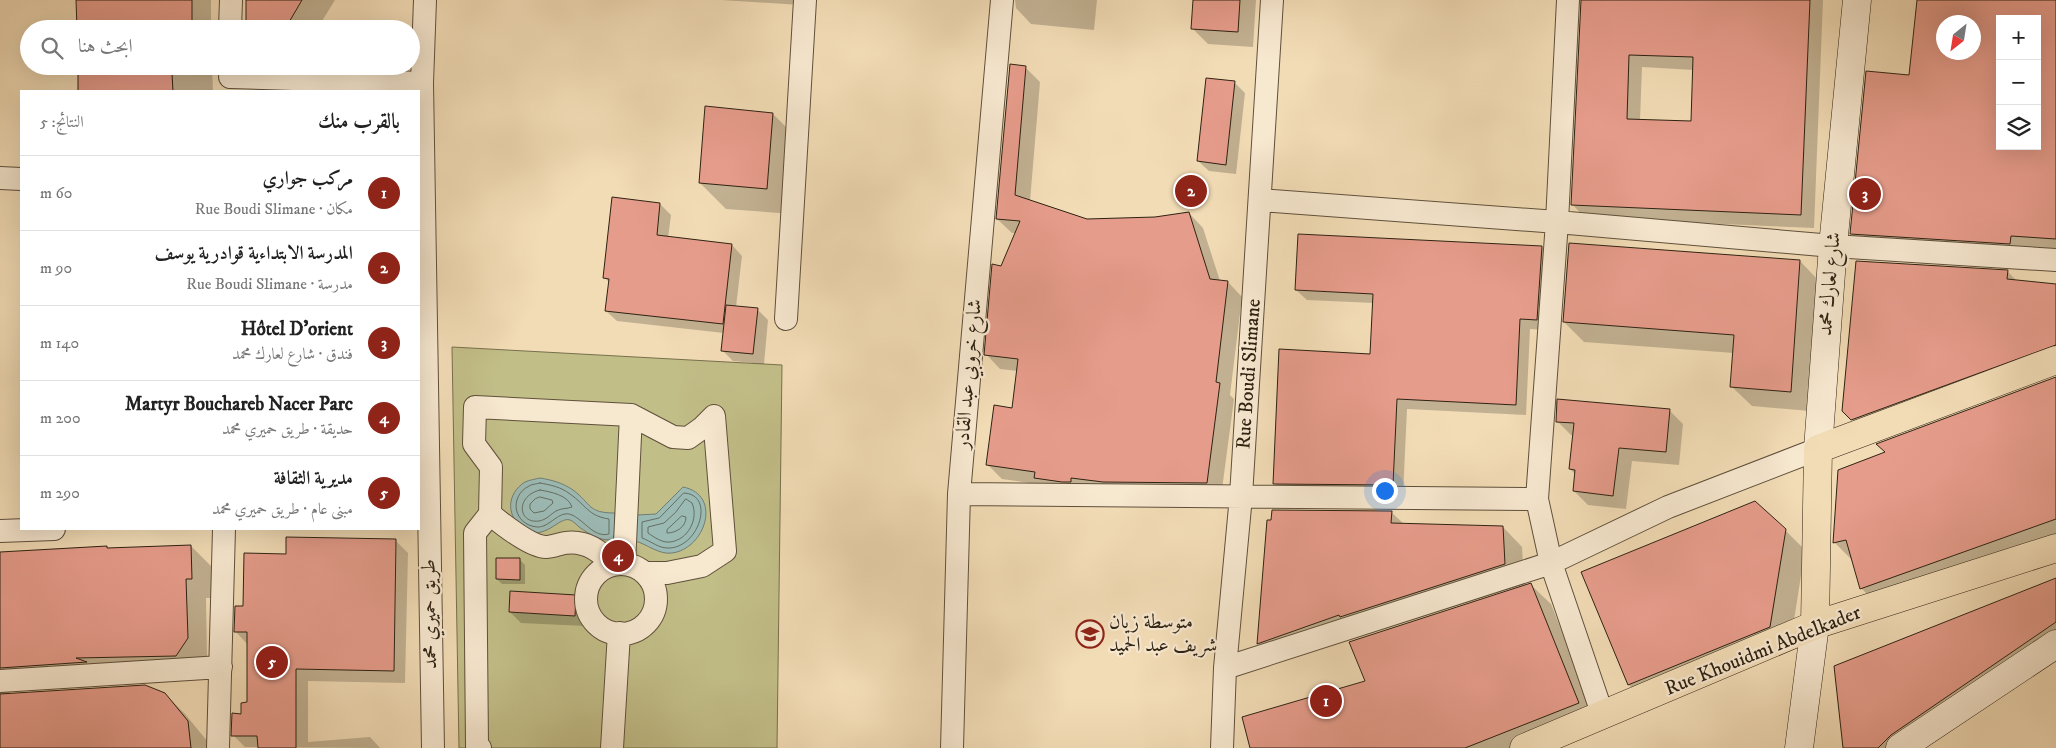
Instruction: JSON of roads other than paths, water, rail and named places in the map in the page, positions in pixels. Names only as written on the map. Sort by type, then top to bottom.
[{"type":"main road","points":[[1815,626],[1818,450],[2056,360]]},
{"type":"main road","name":"Rue Khouidmi Abdelkader","points":[[1529,747],[1815,626],[2056,548]]},
{"type":"street","points":[[230,20],[231,0]]},
{"type":"street","name":"طريق حميري محمد","points":[[425,0],[422,83],[423,514],[433,748]]},
{"type":"street","points":[[786,319],[805,0]]},
{"type":"street","name":"شارع خروبي عبد القادر","points":[[952,748],[959,494],[1002,0]]},
{"type":"street","name":"Rue Boudi Slimane","points":[[1222,748],[1225,668],[1241,496],[1272,0]]},
{"type":"street","points":[[1568,0],[1558,222],[1537,499],[1551,563],[1603,716]]},
{"type":"street","name":"شارع لعارك محمد","points":[[1818,450],[1833,246],[1857,0]]},
{"type":"street","points":[[230,78],[422,83]]},
{"type":"street","points":[[0,178],[20,179]]},
{"type":"street","points":[[1260,200],[1558,222],[1833,246],[2056,260]]},
{"type":"street","points":[[480,748],[477,746],[475,532],[490,514],[491,467],[474,444],[475,407],[631,414],[673,437],[688,438],[714,416],[725,551],[702,566],[656,573],[603,554],[586,544],[568,543],[545,547],[514,533],[490,514]]},
{"type":"street","points":[[620,559],[629,468],[631,414]]},
{"type":"street","points":[[1225,668],[1551,563],[1668,507],[1818,450]]},
{"type":"street","points":[[959,494],[1537,499]]},
{"type":"street","points":[[0,531],[27,530]]},
{"type":"street","points":[[218,748],[224,530]]},
{"type":"street","points":[[620,559],[601,570],[592,579],[587,590],[586,602],[590,614],[597,624],[607,631],[619,634],[631,632],[642,627],[650,618],[656,607],[656,573]]},
{"type":"street","points":[[1799,748],[1815,626]]},
{"type":"street","points":[[612,748],[619,634]]},
{"type":"street","points":[[1900,748],[2056,644]]},
{"type":"street","points":[[0,681],[221,667]]},
{"type":"water","points":[[540,478],[557,482],[569,488],[594,509],[606,513],[615,513],[614,540],[604,540],[595,537],[570,520],[561,522],[538,533],[524,529],[518,524],[511,512],[514,493],[525,482]]},
{"type":"water","points":[[683,487],[695,492],[703,500],[706,510],[705,522],[701,532],[693,542],[684,549],[667,553],[635,541],[637,515],[656,514]]},
{"type":"place","name":"المدرسة الابتداءية قوادرية يوسف","points":[[1191,191]]},
{"type":"place","name":"Hôtel D'orient","points":[[1865,194]]},
{"type":"place","name":"Martyr Bouchareb Nacer Parc","points":[[618,556]]},
{"type":"place","name":"متوسطة زيان شريف عبد الحميد","points":[[1090,634]]},
{"type":"place","name":"مديرية الثقافة","points":[[272,662]]},
{"type":"place","name":"مركب جواري","points":[[1326,701]]}]
